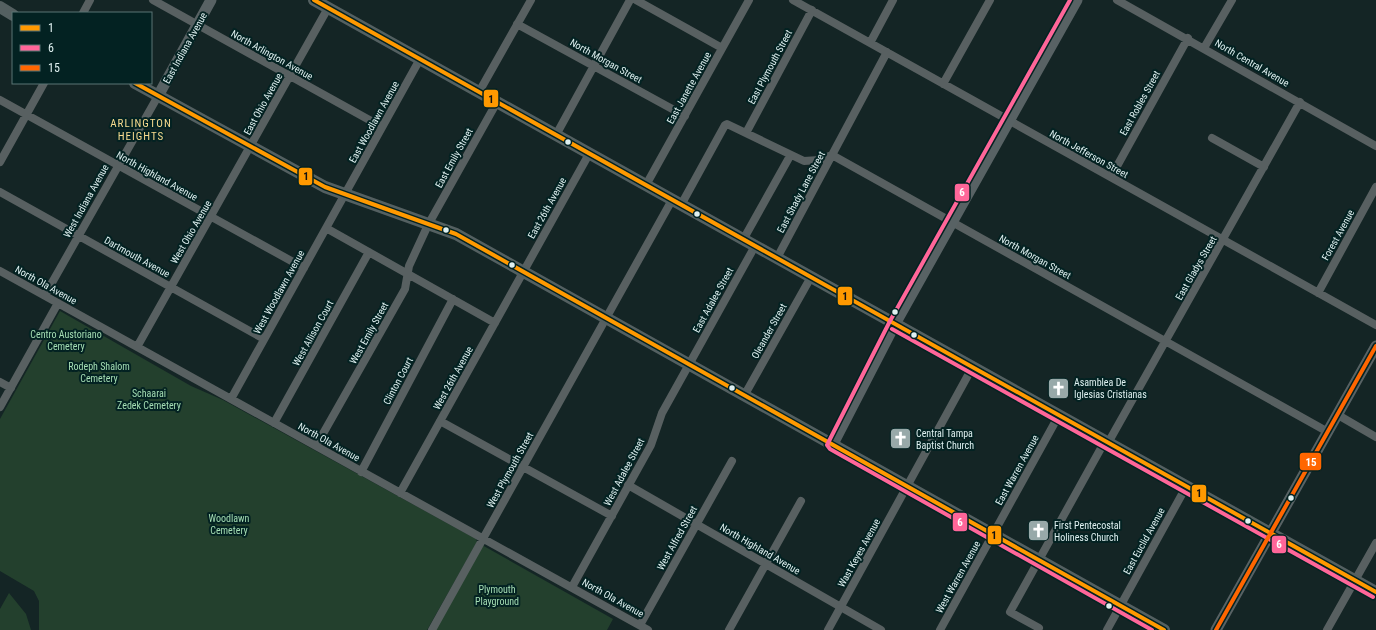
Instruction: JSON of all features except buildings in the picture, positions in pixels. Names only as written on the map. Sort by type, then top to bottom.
[{"type":"main road","points":[[314,0],[1376,592]]},
{"type":"main road","points":[[0,7],[12,14]]},
{"type":"main road","points":[[137,84],[319,184],[456,234],[1164,630]]},
{"type":"street","points":[[84,12],[90,0]]},
{"type":"street","name":"North Arlington Avenue","points":[[153,0],[382,127]]},
{"type":"street","name":"East Indiana Avenue","points":[[158,96],[211,0]]},
{"type":"street","points":[[479,92],[531,0]]},
{"type":"street","points":[[556,135],[630,0]]},
{"type":"street","points":[[636,0],[722,48]]},
{"type":"street","name":"East Janette Avenue","points":[[646,185],[749,0]]},
{"type":"street","name":"North Jefferson Street","points":[[793,0],[1376,325]]},
{"type":"street","points":[[870,43],[893,0]]},
{"type":"street","points":[[943,84],[990,0]]},
{"type":"street","points":[[833,444],[895,324],[1077,0]]},
{"type":"street","name":"North Central Avenue","points":[[1117,0],[1188,38],[1376,146]]},
{"type":"street","points":[[1204,48],[1232,0]]},
{"type":"street","name":"East Ohio Avenue","points":[[251,147],[328,8]]},
{"type":"street","name":"East Plymouth Street","points":[[746,133],[812,10]]},
{"type":"street","name":"North Morgan Street","points":[[517,24],[685,116]]},
{"type":"street","name":"East Robles Street","points":[[1111,177],[1188,38]]},
{"type":"street","name":"East Shady Lane Street","points":[[777,258],[843,135],[868,84],[887,52]]},
{"type":"street","name":"East Woodlawn Avenue","points":[[345,194],[420,59]]},
{"type":"street","points":[[0,162],[43,84]]},
{"type":"street","name":"West Indiana Avenue","points":[[44,295],[158,96]]},
{"type":"street","name":"North Highland Avenue","points":[[0,100],[304,268]]},
{"type":"street","name":"East Emily Street","points":[[428,225],[497,102]]},
{"type":"street","name":"East Gladys Street","points":[[1038,630],[1039,628],[1010,612],[1224,240],[1300,102]]},
{"type":"street","points":[[606,319],[725,125],[728,124],[804,162],[819,160],[832,155]]},
{"type":"street","points":[[1212,138],[1264,167]]},
{"type":"street","name":"West Ohio Avenue","points":[[138,347],[251,147]]},
{"type":"street","name":"East 26th Avenue","points":[[523,272],[589,154]]},
{"type":"street","name":"North Morgan Street","points":[[832,155],[1328,432]]},
{"type":"street","points":[[743,240],[790,156]]},
{"type":"street","name":"Forest Avenue","points":[[1318,292],[1376,187]]},
{"type":"street","name":"Dartmouth Avenue","points":[[0,192],[264,339]]},
{"type":"street","name":"West Woodlawn Avenue","points":[[231,398],[345,194]]},
{"type":"street","name":"West Emily Street","points":[[316,446],[405,289],[409,266],[428,225]]},
{"type":"street","points":[[326,228],[495,323]]},
{"type":"street","name":"East Adalee Street","points":[[688,364],[755,246]]},
{"type":"street","name":"West Allison Court","points":[[274,423],[370,252]]},
{"type":"street","name":"North Ola Avenue","points":[[0,271],[648,630]]},
{"type":"street","name":"West 26th Avenue","points":[[400,493],[523,272]]},
{"type":"street","name":"Oleander Street","points":[[744,396],[811,277]]},
{"type":"street","name":"Clinton Court","points":[[361,472],[453,299]]},
{"type":"street","points":[[0,407],[58,303]]},
{"type":"street","name":"West Plymouth Street","points":[[432,630],[606,319]]},
{"type":"street","points":[[1216,630],[1376,346]]},
{"type":"street","name":"West Adalee Street","points":[[572,587],[651,445],[662,413],[688,364]]},
{"type":"street","name":"Wast Keyes Avenue","points":[[828,630],[972,368]]},
{"type":"street","points":[[0,382],[11,388]]},
{"type":"street","name":"East Warren Avenue","points":[[993,534],[1059,415]]},
{"type":"street","points":[[1338,415],[1376,437]]},
{"type":"street","points":[[440,421],[612,516]]},
{"type":"street","name":"West Alfred Street","points":[[640,625],[732,461]]},
{"type":"street","name":"North Highland Avenue","points":[[628,485],[881,630]]},
{"type":"street","name":"East Euclid Avenue","points":[[1107,630],[1186,487]]},
{"type":"street","points":[[729,630],[801,501]]},
{"type":"street","name":"West Warren Avenue","points":[[940,630],[993,534]]},
{"type":"street","points":[[1327,630],[1376,543]]},
{"type":"green space","name":"Woodlawn Cemetery","points":[[60,311],[191,386],[223,400],[476,539],[477,542],[427,630],[39,630],[39,601],[34,591],[0,571],[0,419]]},
{"type":"green space","name":"Plymouth Playground","points":[[482,545],[613,619],[607,630],[435,630]]},
{"type":"green space","points":[[9,593],[26,614],[31,630],[0,630],[0,609]]},
{"type":"transit line","name":"1","points":[[314,0],[1376,592]]},
{"type":"transit line","name":"6","points":[[1070,0],[890,321],[827,445],[830,449],[1152,630]]},
{"type":"transit line","name":"1","points":[[137,84],[325,187],[456,234],[1164,630]]},
{"type":"transit line","name":"6","points":[[892,329],[1373,597]]},
{"type":"transit line","name":"15","points":[[1216,630],[1376,346]]},
{"type":"place","name":"Asamblea De Iglesias Cristianas","points":[[1058,388]]},
{"type":"place","name":"Central Tampa Baptist Church","points":[[900,439]]},
{"type":"place","name":"First Pentecostal Holiness Church","points":[[1039,531]]},
{"type":"district","name":"ARLINGTON HEIGHTS","points":[[141,129]]},
{"type":"park label","name":"Centro Austoriano Cemetery","points":[[66,340]]},
{"type":"park label","name":"Rodeph Shalom Cemetery","points":[[99,372]]},
{"type":"park label","name":"Schaarai Zedek Cemetery","points":[[149,398]]}]
